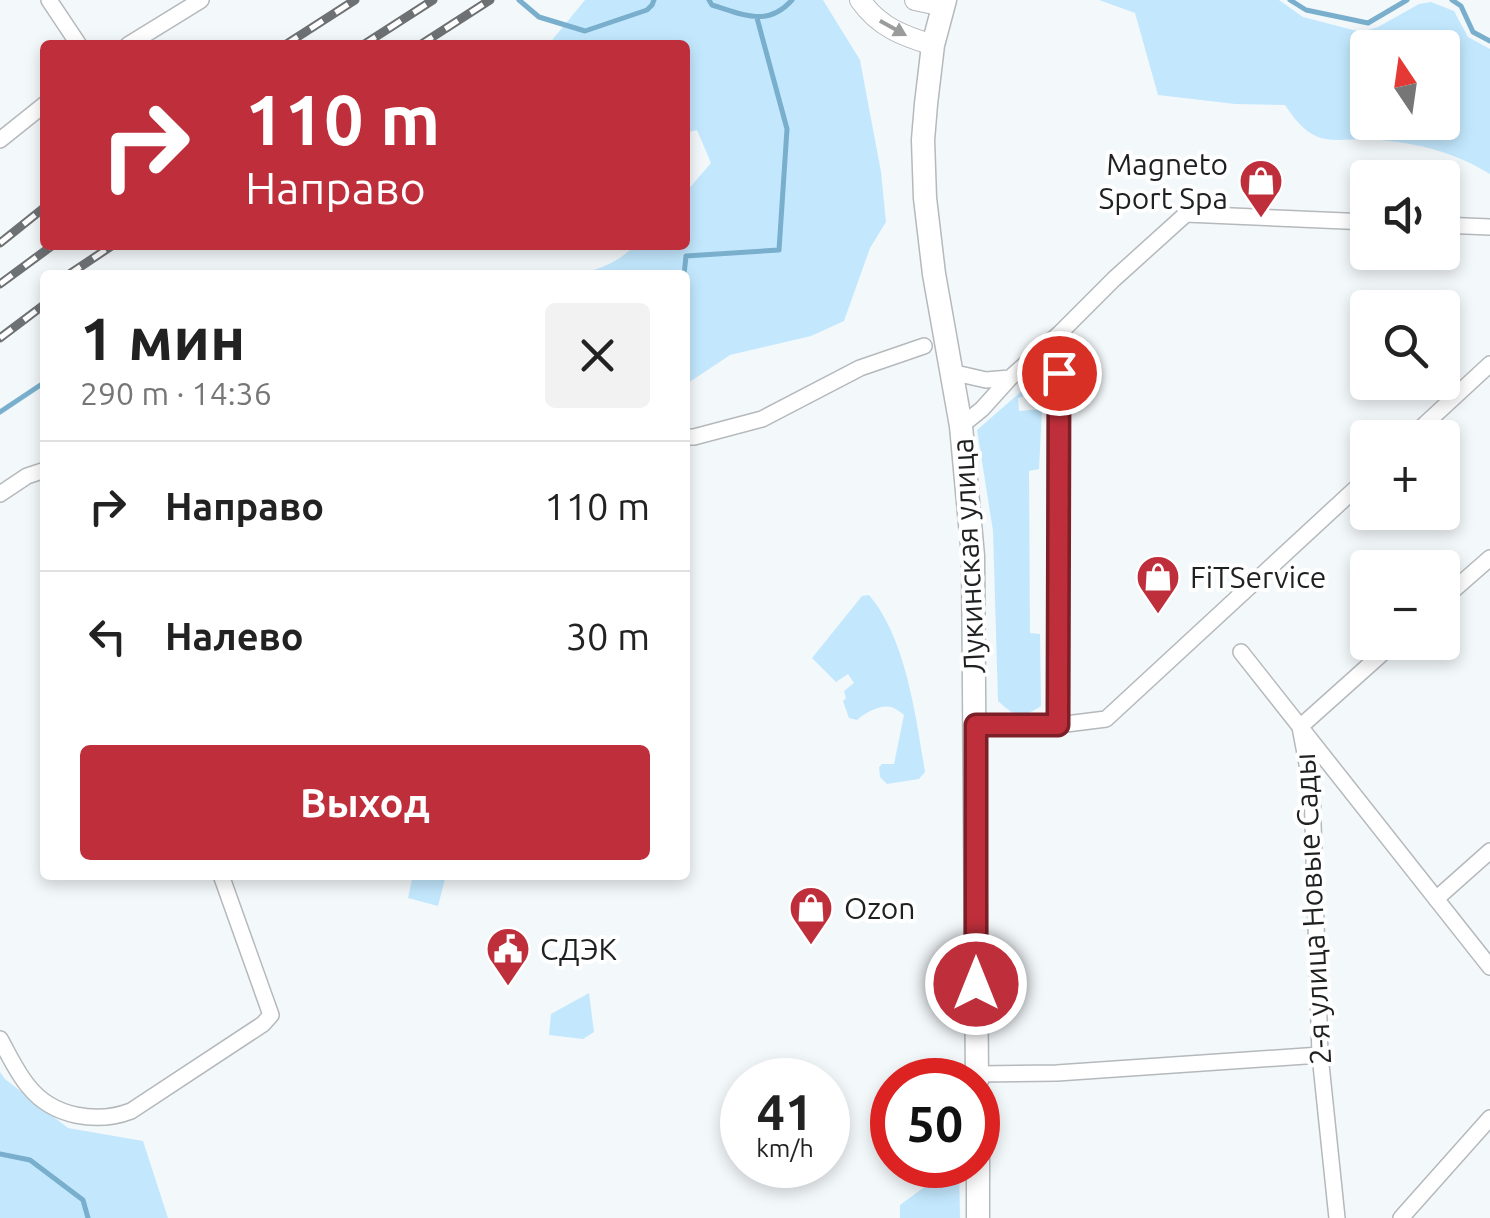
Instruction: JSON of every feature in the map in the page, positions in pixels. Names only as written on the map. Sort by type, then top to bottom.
[{"type":"main road","name":"Лукинская улица","points":[[944,3],[933,45],[923,140],[934,274],[962,426],[973,554],[978,1058]]},
{"type":"main road","points":[[978,1188],[978,1218]]},
{"type":"street","points":[[49,0],[76,40]]},
{"type":"street","points":[[136,40],[201,0]]},
{"type":"street","points":[[860,0],[882,25],[933,45]]},
{"type":"street","points":[[916,0],[944,3]]},
{"type":"street","points":[[0,140],[40,108]]},
{"type":"street","points":[[962,426],[1186,214],[1350,221]]},
{"type":"street","points":[[1460,226],[1490,228]]},
{"type":"street","points":[[1058,725],[1059,334]]},
{"type":"street","points":[[690,437],[762,419],[860,368],[924,346]]},
{"type":"street","points":[[1429,420],[1490,364]]},
{"type":"street","points":[[951,372],[986,380],[1010,378]]},
{"type":"street","points":[[0,494],[40,472]]},
{"type":"street","points":[[976,725],[1058,725],[1106,719],[1350,494]]},
{"type":"street","points":[[1460,584],[1490,558]]},
{"type":"street","points":[[1240,652],[1490,967]]},
{"type":"street","name":"2-я улица Новые Сады","points":[[1338,1218],[1320,1055],[1312,790],[1300,728],[1375,660]]},
{"type":"street","points":[[1436,899],[1490,851]]},
{"type":"street","points":[[0,1039],[29,1088],[45,1102],[75,1116],[94,1118],[130,1110],[263,1024],[271,1015],[223,880]]},
{"type":"street","points":[[1000,1076],[1320,1055]]},
{"type":"street","points":[[1401,1218],[1490,1118]]},
{"type":"shaded area","points":[[585,0],[823,0],[860,60],[886,222],[870,248],[844,321],[811,336],[730,355],[690,382],[690,270],[591,270],[629,250],[690,250],[690,187],[711,163],[697,130],[690,132],[690,40],[552,40]]},
{"type":"shaded area","points":[[1099,0],[1279,0],[1303,17],[1353,30],[1350,30],[1350,139],[1318,137],[1303,127],[1285,105],[1158,95],[1135,13]]},
{"type":"shaded area","points":[[1431,2],[1454,11],[1468,37],[1490,49],[1490,174],[1445,153],[1381,140],[1460,140],[1460,30],[1368,30],[1419,4]]},
{"type":"shaded area","points":[[1039,376],[1042,390],[1018,398],[1019,411],[1042,409],[1039,469],[1029,471],[1030,633],[1040,634],[1041,706],[1018,715],[998,701],[993,531],[977,430]]},
{"type":"shaded area","points":[[869,595],[901,655],[925,772],[919,779],[887,784],[880,777],[882,764],[894,764],[904,715],[887,706],[857,720],[849,718],[844,691],[854,683],[848,674],[836,682],[812,658],[862,596]]},
{"type":"shaded area","points":[[412,880],[445,880],[438,906],[408,898]]},
{"type":"shaded area","points":[[589,993],[594,1032],[583,1039],[549,1035],[551,1014]]},
{"type":"shaded area","points":[[0,1072],[68,1128],[143,1141],[168,1218],[0,1218]]},
{"type":"shaded area","points":[[923,1188],[959,1188],[960,1218],[900,1218],[900,1205]]},
{"type":"waterway","points":[[519,0],[539,17],[585,31],[647,10],[654,0]]},
{"type":"waterway","points":[[709,0],[712,5],[754,16],[773,14],[792,0]]},
{"type":"waterway","points":[[1290,0],[1306,10],[1368,23],[1407,0]]},
{"type":"waterway","points":[[1452,0],[1461,6],[1473,32],[1490,41]]},
{"type":"waterway","points":[[685,270],[686,256],[779,250],[787,129],[757,18]]},
{"type":"waterway","points":[[0,412],[40,385]]},
{"type":"waterway","points":[[0,1154],[30,1160],[83,1200],[88,1218]]},
{"type":"railway","points":[[293,40],[355,0]]},
{"type":"railway","points":[[371,40],[433,0]]},
{"type":"railway","points":[[428,40],[490,0]]},
{"type":"railway","points":[[0,243],[40,211]]},
{"type":"railway","points":[[0,284],[46,250]]},
{"type":"railway","points":[[76,270],[106,250]]},
{"type":"railway","points":[[0,338],[40,308]]},
{"type":"place","name":"Magneto Sport Spa","points":[[1261,219]]},
{"type":"place","name":"FiTService","points":[[1158,615]]},
{"type":"place","name":"Ozon","points":[[811,946]]},
{"type":"place","name":"СДЭК","points":[[508,987]]},
{"type":"route","points":[[976,984],[976,725],[1058,725],[1059,373]]}]
